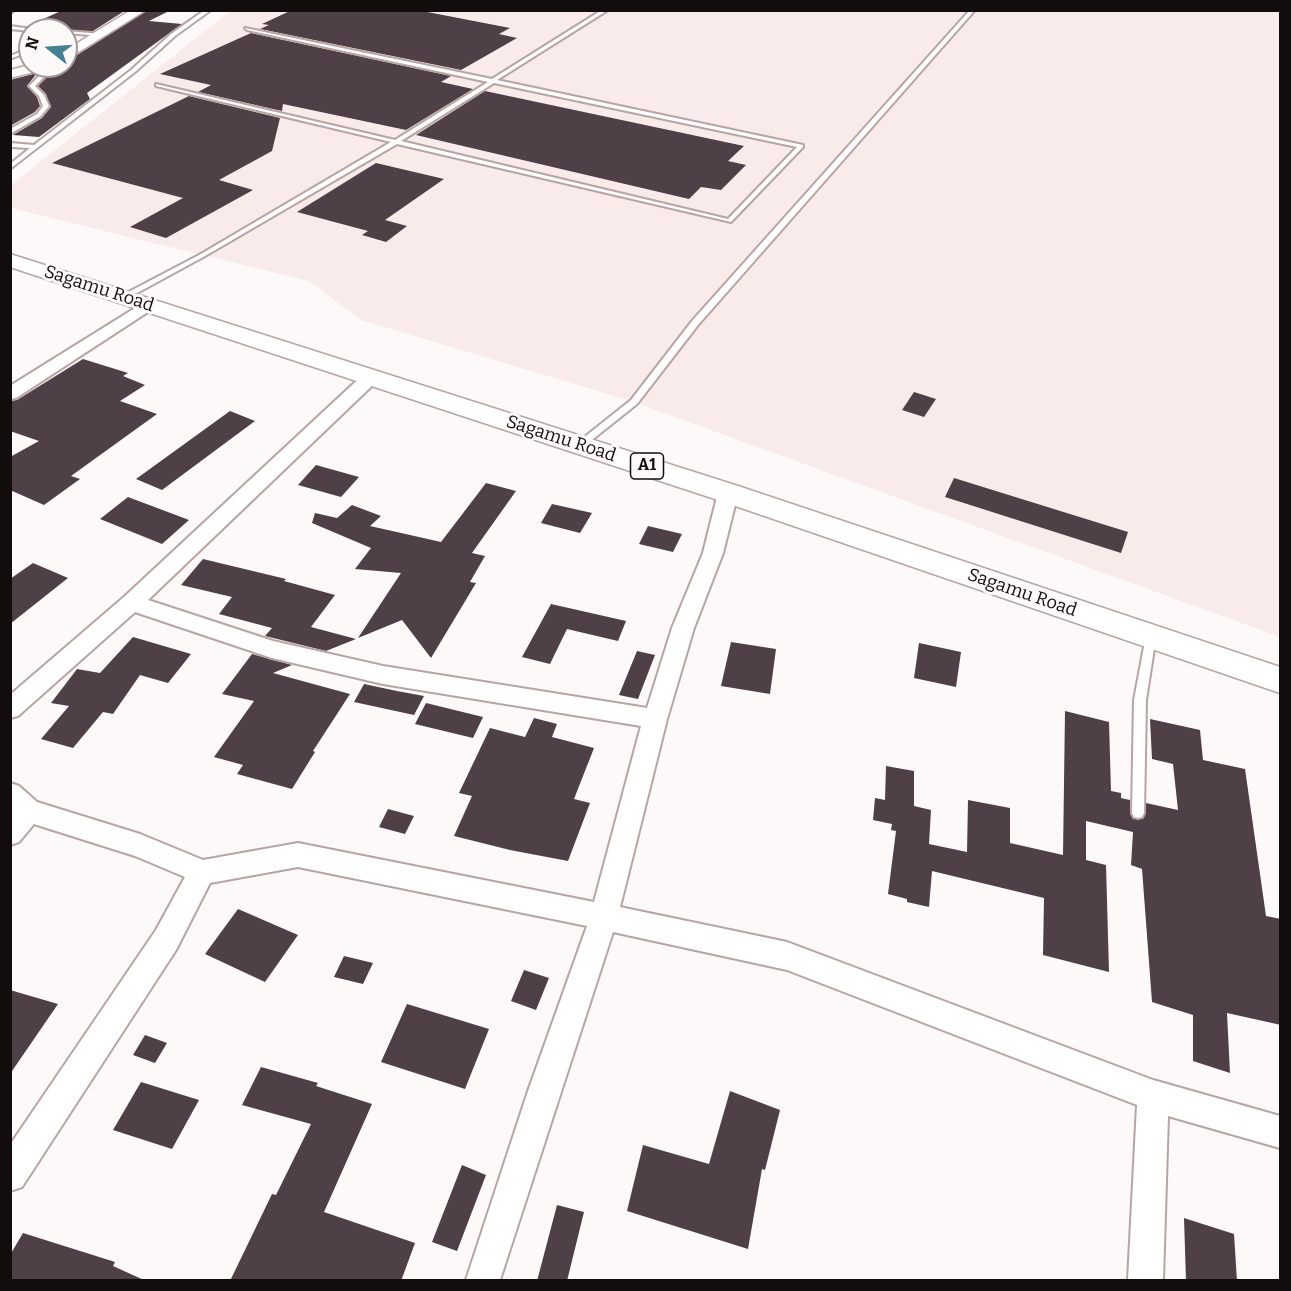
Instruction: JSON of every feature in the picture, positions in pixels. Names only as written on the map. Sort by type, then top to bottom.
[{"type":"highway","name":"Sagamu Road","points":[[11,261],[728,493],[1281,680]]},
{"type":"street","points":[[78,50],[140,10]]},
{"type":"street","points":[[10,394],[135,301]]},
{"type":"street","points":[[10,709],[132,603],[370,377]]},
{"type":"street","points":[[483,1281],[543,1094],[604,917],[655,719],[683,628],[713,553],[728,493]]},
{"type":"street","points":[[132,603],[272,649],[383,675],[655,719]]},
{"type":"street","points":[[10,834],[20,803],[140,846],[202,872],[298,855],[787,956],[1153,1096],[1281,1132]]},
{"type":"street","points":[[10,1175],[166,940],[202,872]]},
{"type":"street","points":[[1146,1281],[1153,1096]]},
{"type":"lane","points":[[10,167],[133,71],[173,35],[209,10]]},
{"type":"lane","points":[[135,301],[203,255],[397,141],[606,10]]},
{"type":"lane","points":[[580,445],[634,402],[702,314],[973,10]]},
{"type":"lane","points":[[158,85],[729,222],[801,146],[247,29]]},
{"type":"lane","points":[[78,33],[102,35]]},
{"type":"lane","points":[[10,132],[39,115],[46,106],[41,95],[33,86],[40,78]]},
{"type":"lane","points":[[10,145],[36,147]]},
{"type":"lane","points":[[1138,813],[1140,700],[1151,636]]},
{"type":"shaded area","points":[[230,11],[1280,11],[1280,637],[634,402],[361,320],[309,281],[11,208],[11,185]]},
{"type":"building","points":[[63,10],[126,10],[93,31],[78,31],[78,18],[46,18]]},
{"type":"building","points":[[148,10],[171,10],[149,21],[182,24],[87,93],[90,99],[39,137],[13,135],[42,118],[51,107],[46,94],[38,86],[46,78],[78,78],[78,54]]},
{"type":"building","points":[[292,10],[417,10],[510,28],[499,34],[517,38],[461,70],[260,29],[269,25],[262,24]]},
{"type":"building","points":[[251,33],[451,76],[441,82],[473,89],[406,130],[283,104],[282,111],[198,92],[211,85],[160,74]]},
{"type":"building","points":[[33,78],[27,86],[37,97],[40,106],[35,112],[10,126],[10,80]]},
{"type":"building","points":[[485,91],[744,146],[728,161],[746,165],[721,190],[701,187],[689,199],[416,135]]},
{"type":"building","points":[[189,96],[280,118],[272,151],[219,180],[253,190],[166,238],[130,227],[183,198],[52,163]]},
{"type":"building","points":[[376,163],[444,179],[385,220],[407,226],[386,242],[362,235],[368,231],[297,212]]},
{"type":"building","points":[[83,359],[128,373],[123,376],[145,385],[120,401],[157,414],[71,476],[80,479],[44,505],[10,490],[10,457],[39,441],[10,431],[10,401],[17,400]]},
{"type":"building","points":[[914,392],[936,399],[924,417],[902,410]]},
{"type":"building","points":[[230,411],[255,421],[162,490],[136,479]]},
{"type":"building","points":[[316,465],[359,477],[341,497],[298,485]]},
{"type":"building","points":[[954,478],[1128,532],[1121,553],[945,497]]},
{"type":"building","points":[[486,483],[516,491],[472,553],[485,556],[470,582],[476,583],[431,658],[402,620],[358,638],[401,573],[355,569],[371,548],[312,523],[315,513],[337,518],[352,505],[381,516],[370,526],[441,542]]},
{"type":"building","points":[[128,497],[189,520],[162,544],[100,519]]},
{"type":"building","points":[[552,504],[592,513],[580,533],[541,523]]},
{"type":"building","points":[[648,526],[682,534],[673,552],[639,544]]},
{"type":"building","points":[[203,559],[286,579],[284,581],[335,595],[311,627],[356,639],[326,651],[265,636],[272,628],[219,614],[232,597],[181,585]]},
{"type":"building","points":[[33,563],[68,578],[10,624],[10,579]]},
{"type":"building","points":[[551,604],[626,621],[618,641],[567,629],[550,664],[522,657]]},
{"type":"building","points":[[133,637],[191,654],[168,683],[140,675],[113,714],[103,712],[73,748],[41,739],[69,706],[51,703],[77,669],[100,673]]},
{"type":"building","points":[[731,642],[776,649],[770,694],[721,686]]},
{"type":"building","points":[[919,643],[961,652],[956,687],[914,678]]},
{"type":"building","points":[[637,651],[655,655],[638,699],[619,695]]},
{"type":"building","points":[[252,654],[292,665],[273,673],[350,694],[313,751],[315,752],[292,789],[237,774],[243,765],[214,757],[254,701],[222,694]]},
{"type":"building","points":[[364,684],[424,696],[414,715],[354,702]]},
{"type":"building","points":[[426,703],[483,717],[473,738],[415,724]]},
{"type":"building","points":[[1065,711],[1109,722],[1111,791],[1121,793],[1121,798],[1130,800],[1130,813],[1133,819],[1144,818],[1146,803],[1178,810],[1173,764],[1152,759],[1150,719],[1200,730],[1203,760],[1245,769],[1266,916],[1281,919],[1281,1025],[1227,1013],[1230,1073],[1193,1061],[1193,1015],[1152,1002],[1142,869],[1131,865],[1133,832],[1086,821],[1086,860],[1106,865],[1109,972],[1043,955],[1044,898],[932,871],[929,907],[907,902],[907,899],[888,894],[896,831],[891,830],[892,824],[873,820],[875,798],[885,800],[886,766],[914,771],[914,806],[931,810],[929,844],[967,852],[968,800],[1010,808],[1010,843],[1063,855]]},
{"type":"building","points":[[534,718],[557,724],[552,737],[594,748],[574,799],[590,803],[568,861],[454,836],[472,796],[459,793],[490,728],[525,737]]},
{"type":"building","points":[[388,809],[414,816],[405,834],[379,827]]},
{"type":"building","points":[[238,909],[298,935],[265,982],[205,954]]},
{"type":"building","points":[[344,956],[373,963],[363,984],[334,977]]},
{"type":"building","points":[[524,970],[549,978],[536,1010],[511,1001]]},
{"type":"building","points":[[10,990],[58,1004],[10,1074]]},
{"type":"building","points":[[407,1004],[489,1029],[465,1089],[381,1062]]},
{"type":"building","points":[[145,1035],[167,1043],[155,1063],[133,1055]]},
{"type":"building","points":[[261,1067],[318,1083],[316,1086],[372,1104],[324,1212],[415,1243],[401,1281],[230,1281],[272,1194],[276,1195],[311,1124],[242,1105]]},
{"type":"building","points":[[141,1082],[199,1100],[172,1149],[113,1130]]},
{"type":"building","points":[[730,1091],[780,1110],[765,1170],[762,1169],[748,1249],[627,1211],[643,1145],[709,1164]]},
{"type":"building","points":[[462,1165],[486,1175],[457,1251],[432,1242]]},
{"type":"building","points":[[557,1205],[584,1212],[567,1281],[537,1281]]},
{"type":"building","points":[[1184,1218],[1234,1234],[1237,1281],[1186,1281]]},
{"type":"building","points":[[23,1233],[115,1262],[113,1266],[146,1281],[10,1281],[10,1255]]}]
